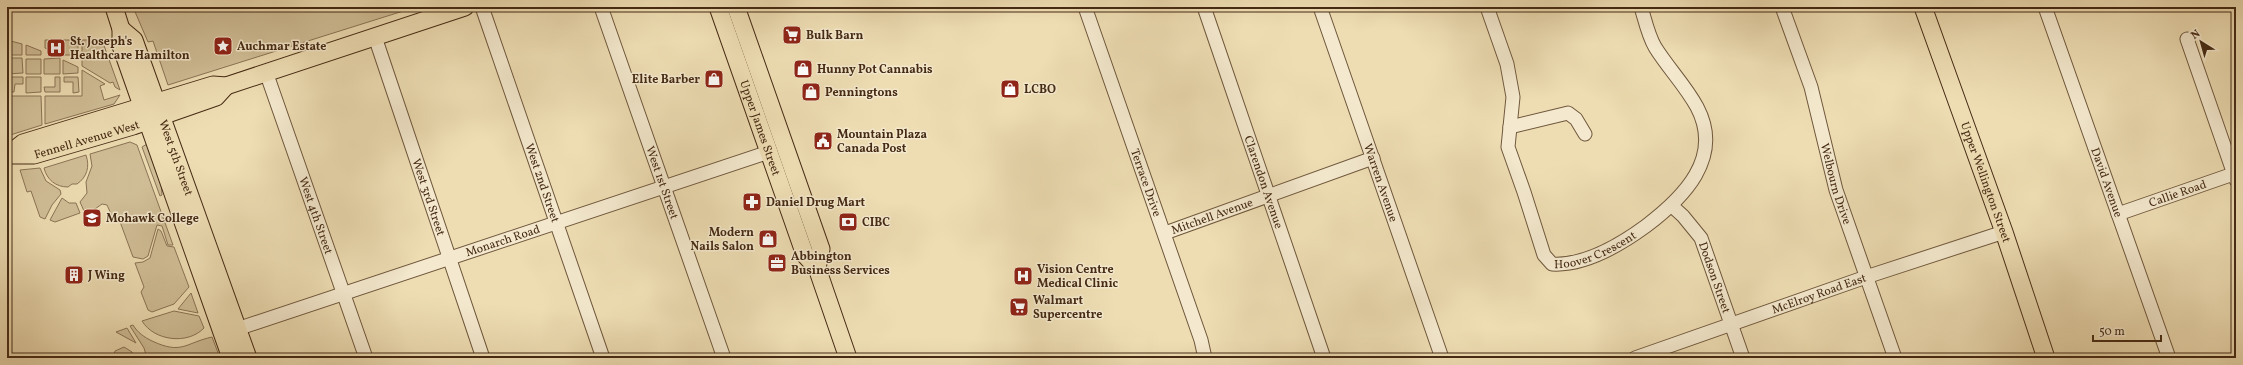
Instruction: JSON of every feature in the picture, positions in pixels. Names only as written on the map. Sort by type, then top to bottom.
[{"type":"main road","name":"West 5th Street","points":[[114,7],[122,29],[134,40],[152,112],[231,358]]},
{"type":"main road","name":"Fennell Avenue West","points":[[8,154],[34,155],[152,112],[216,97],[226,86],[465,7]]},
{"type":"main road","name":"Upper James Street","points":[[718,7],[805,255],[818,268],[848,358]]},
{"type":"main road","name":"Upper James Street","points":[[736,7],[822,248],[818,268]]},
{"type":"main road","name":"Upper Wellington Street","points":[[1923,7],[2004,232],[2046,358]]},
{"type":"main road","name":"West 5th Street","points":[[152,112],[248,358]]},
{"type":"street","name":"West 2nd Street","points":[[482,7],[603,358]]},
{"type":"street","name":"West 1st Street","points":[[601,7],[724,358]]},
{"type":"street","name":"Terrace Drive","points":[[1085,7],[1201,340],[1205,358]]},
{"type":"street","name":"Clarendon Avenue","points":[[1204,7],[1324,358]]},
{"type":"street","name":"Warren Avenue","points":[[1320,7],[1442,358]]},
{"type":"street","name":"Hoover Crescent","points":[[1487,7],[1507,64],[1513,97],[1508,147],[1544,255],[1552,264],[1563,265],[1590,257],[1626,240],[1672,206],[1693,181],[1704,155],[1705,132],[1698,108],[1686,88],[1654,46],[1640,7]]},
{"type":"street","name":"Welbourn Drive","points":[[1782,7],[1810,87],[1836,190],[1895,358]]},
{"type":"street","name":"David Avenue","points":[[2045,7],[2169,358]]},
{"type":"street","name":"West 3rd Street","points":[[375,36],[448,260],[483,358]]},
{"type":"street","points":[[2187,39],[2235,176]]},
{"type":"street","name":"West 4th Street","points":[[266,72],[366,358]]},
{"type":"street","points":[[1510,127],[1568,113],[1576,119],[1585,134]]},
{"type":"street","name":"Monarch Road","points":[[237,329],[769,152]]},
{"type":"street","name":"Mitchell Avenue","points":[[1164,233],[1269,194],[1373,158]]},
{"type":"street","name":"Callie Road","points":[[2118,214],[2235,176]]},
{"type":"street","name":"Dodson Street","points":[[1672,206],[1683,216],[1701,238],[1743,358]]},
{"type":"street","name":"McElroy Road East","points":[[1634,358],[1866,277],[2004,232]]},
{"type":"shaded area","name":"Auchmar Estate","points":[[133,7],[416,7],[168,85],[153,41],[148,42]]},
{"type":"shaded area","points":[[7,40],[22,44],[22,55],[7,55]]},
{"type":"shaded area","points":[[45,40],[60,40],[60,55],[45,48]]},
{"type":"shaded area","points":[[63,40],[78,40],[78,55],[63,55]]},
{"type":"shaded area","points":[[82,40],[102,40],[120,90],[115,87],[113,82],[110,83],[82,66]]},
{"type":"shaded area","points":[[26,45],[41,51],[41,55],[26,55]]},
{"type":"shaded area","points":[[7,58],[22,58],[23,73],[7,74]]},
{"type":"shaded area","points":[[60,58],[60,74],[44,74],[44,59]]},
{"type":"shaded area","points":[[26,59],[41,59],[41,74],[26,74]]},
{"type":"shaded area","points":[[63,60],[78,67],[78,73],[63,74]]},
{"type":"shaded area","points":[[82,70],[105,84],[100,86],[104,100],[120,95],[114,104],[45,124],[45,96],[82,96]]},
{"type":"shaded area","points":[[7,77],[23,77],[23,84],[15,84],[14,92],[8,92]]},
{"type":"shaded area","points":[[26,77],[41,77],[41,92],[26,93]]},
{"type":"shaded area","points":[[55,77],[60,77],[60,92],[45,92],[44,87],[55,87]]},
{"type":"shaded area","points":[[64,77],[78,77],[79,92],[73,93],[73,82],[64,82]]},
{"type":"shaded area","points":[[7,96],[41,96],[42,125],[7,136]]},
{"type":"shaded area","points":[[130,142],[137,145],[173,245],[168,245],[162,226],[157,225],[148,256],[143,259],[133,257],[119,219],[112,216],[107,205],[102,204],[95,209],[84,211],[80,202],[87,193],[86,182],[92,166],[90,154]]},
{"type":"shaded area","points":[[147,144],[161,182],[162,195],[160,196],[142,147]]},
{"type":"shaded area","points":[[86,155],[88,168],[83,178],[77,184],[72,184],[68,187],[60,186],[53,182],[45,172],[44,168]]},
{"type":"shaded area","points":[[40,168],[46,181],[60,190],[61,194],[52,205],[45,219],[40,217],[31,191],[27,192],[20,170]]},
{"type":"shaded area","points":[[62,198],[69,203],[76,203],[80,213],[55,222],[50,220]]},
{"type":"shaded area","points":[[158,229],[161,231],[167,246],[174,247],[189,287],[174,304],[152,312],[148,310],[141,292],[144,287],[135,263],[143,262],[150,258]]},
{"type":"shaded area","points":[[191,293],[198,313],[178,309]]},
{"type":"shaded area","points":[[174,311],[199,316],[204,328],[189,337],[181,339],[172,338],[154,333],[147,328],[142,321]]},
{"type":"shaded area","points":[[133,325],[139,333],[146,338],[170,347],[183,346],[212,337],[220,358],[183,358],[182,354],[172,356],[146,355],[144,348],[130,326]]},
{"type":"shaded area","points":[[127,328],[136,343],[116,332]]},
{"type":"shaded area","points":[[124,347],[132,352],[133,358],[113,358],[115,351]]},
{"type":"place","name":"Bulk Barn","points":[[792,35]]},
{"type":"place","name":"Auchmar Estate","points":[[223,46]]},
{"type":"place","name":"St. Joseph's Healthcare Hamilton","points":[[56,48]]},
{"type":"place","name":"Hunny Pot Cannabis","points":[[803,69]]},
{"type":"place","name":"Elite Barber","points":[[714,79]]},
{"type":"place","name":"LCBO","points":[[1010,89]]},
{"type":"place","name":"Penningtons","points":[[811,92]]},
{"type":"place","name":"Mountain Plaza Canada Post","points":[[823,141]]},
{"type":"place","name":"Daniel Drug Mart","points":[[752,202]]},
{"type":"place","name":"Mohawk College","points":[[92,218]]},
{"type":"place","name":"CIBC","points":[[848,222]]},
{"type":"place","name":"Modern Nails Salon","points":[[768,239]]},
{"type":"place","name":"Abbington Business Services","points":[[777,263]]},
{"type":"place","name":"J Wing","points":[[74,275]]},
{"type":"place","name":"Vision Centre Medical Clinic","points":[[1023,276]]},
{"type":"place","name":"Walmart Supercentre","points":[[1019,307]]}]
